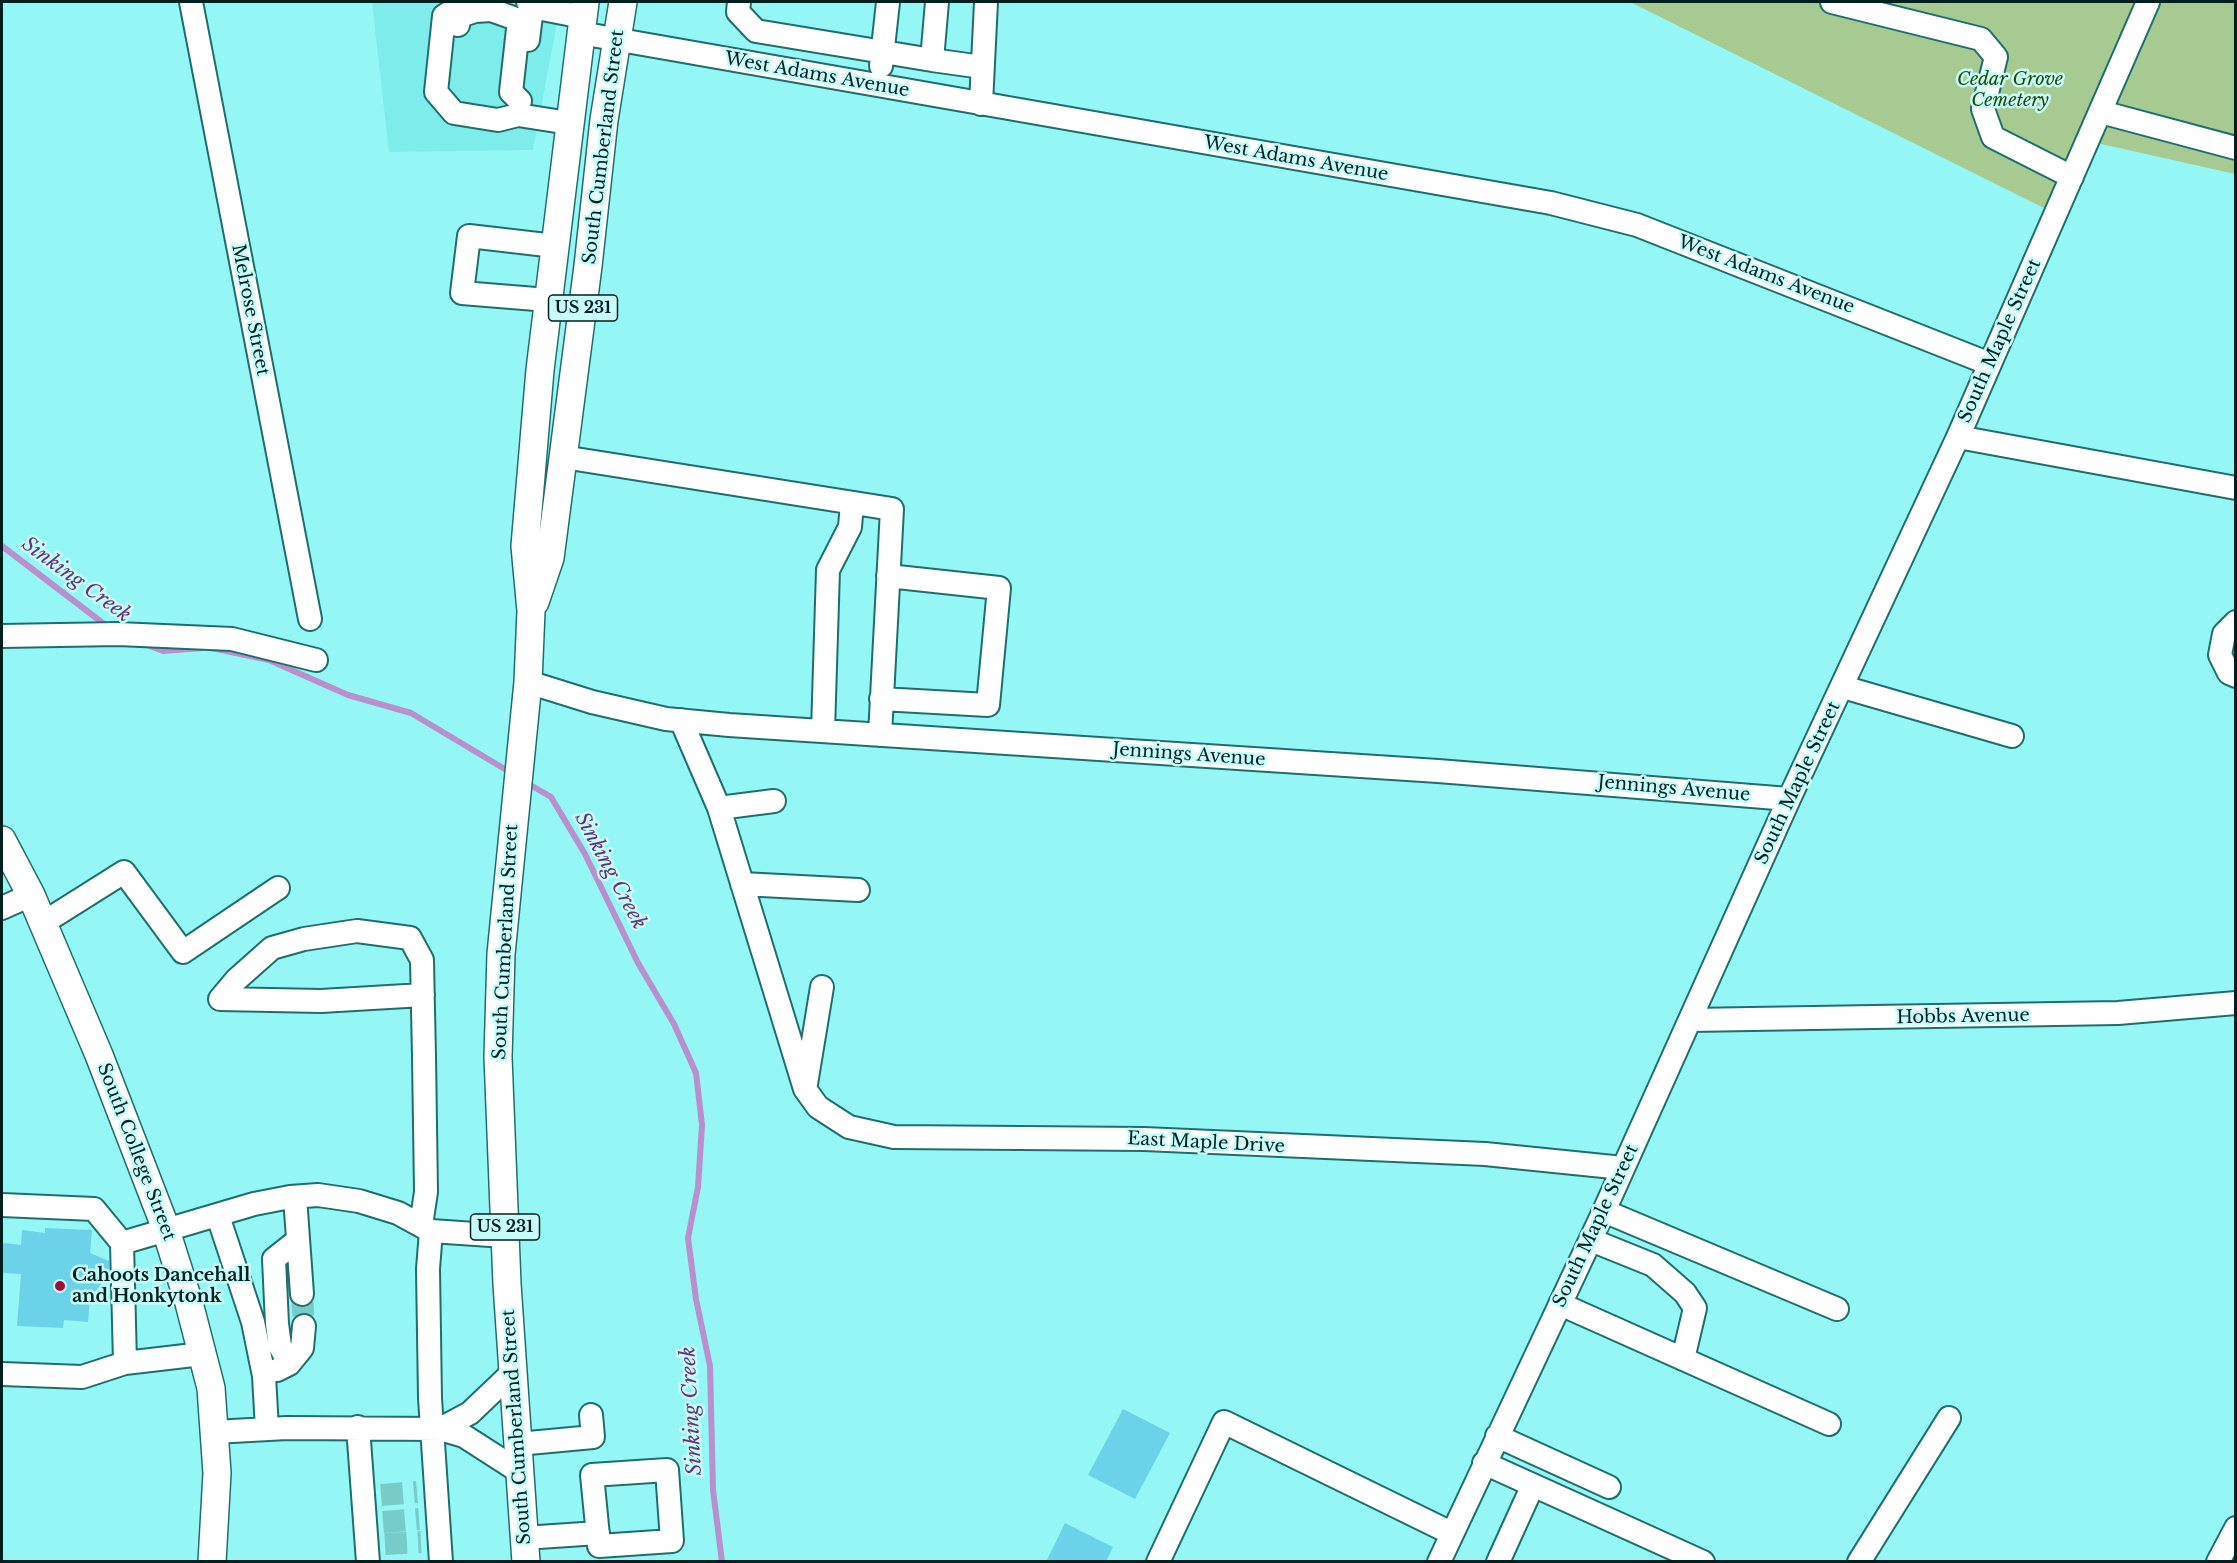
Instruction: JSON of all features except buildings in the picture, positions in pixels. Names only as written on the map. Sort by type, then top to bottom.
[{"type":"main road","name":"South Cumberland Street","points":[[531,611],[550,558],[588,267],[604,120],[623,2]]},
{"type":"main road","name":"South Cumberland Street","points":[[525,1550],[505,1236],[498,1057],[506,892],[528,682],[531,611],[525,546],[548,300],[583,17]]},
{"type":"main road","name":"South College Street","points":[[2,840],[31,895],[99,1055],[167,1232],[212,1388],[217,1473],[212,1562]]},
{"type":"street","name":"Melrose Street","points":[[191,2],[310,619]]},
{"type":"street","points":[[466,2],[444,16],[436,92],[454,113],[498,120],[519,108],[569,123]]},
{"type":"street","points":[[739,2],[738,12],[756,31],[982,68]]},
{"type":"street","points":[[879,86],[888,2]]},
{"type":"street","points":[[932,60],[937,2]]},
{"type":"street","points":[[981,104],[986,2]]},
{"type":"street","points":[[1832,2],[1981,39],[1996,57],[1983,110],[1993,137],[2072,177]]},
{"type":"street","name":"South Maple Street","points":[[1439,1562],[1591,1240],[1789,799],[1958,437],[2148,2]]},
{"type":"street","points":[[519,108],[530,4]]},
{"type":"street","name":"West Adams Avenue","points":[[530,4],[583,17],[617,40],[1551,203],[1619,220],[1990,364]]},
{"type":"street","points":[[436,86],[450,76],[460,16],[491,10],[519,20],[511,92],[519,108]]},
{"type":"street","points":[[753,64],[756,31]]},
{"type":"street","points":[[2101,112],[2235,148]]},
{"type":"street","points":[[548,300],[462,293],[469,236],[555,246]]},
{"type":"street","points":[[1958,437],[2235,488]]},
{"type":"street","points":[[563,457],[892,509],[879,735]]},
{"type":"street","points":[[823,732],[828,570],[850,527],[852,503]]},
{"type":"street","points":[[881,699],[988,705],[999,588],[888,576]]},
{"type":"street","points":[[2235,621],[2224,634],[2220,655],[2229,673],[2235,676]]},
{"type":"street","points":[[2,636],[118,634],[232,639],[316,660]]},
{"type":"street","name":"Jennings Avenue","points":[[528,682],[592,702],[681,720],[823,732],[1438,771],[1789,799]]},
{"type":"street","points":[[1843,687],[2012,736]]},
{"type":"street","points":[[681,720],[718,808],[805,1089]]},
{"type":"street","points":[[718,808],[774,801]]},
{"type":"street","points":[[43,923],[124,872],[183,952],[278,888]]},
{"type":"street","points":[[742,884],[858,890]]},
{"type":"street","points":[[2,908],[31,895]]},
{"type":"street","points":[[423,995],[321,1002],[220,999],[236,980],[272,948],[304,939],[357,931],[410,938],[422,960],[423,995],[426,1192],[426,1228],[436,1429],[427,1491],[428,1518],[434,1548]]},
{"type":"street","points":[[805,1089],[822,987]]},
{"type":"street","name":"Hobbs Avenue","points":[[1691,1020],[2118,1013],[2235,1003]]},
{"type":"street","name":"East Maple Drive","points":[[805,1089],[818,1107],[849,1127],[894,1137],[1144,1139],[1485,1154],[1623,1168]]},
{"type":"street","points":[[122,1243],[167,1232],[254,1204],[318,1195],[358,1201],[398,1213],[426,1228],[505,1236]]},
{"type":"street","points":[[295,1197],[302,1294]]},
{"type":"street","points":[[2,1204],[94,1209],[122,1243],[125,1363]]},
{"type":"street","points":[[1604,1211],[1837,1309]]},
{"type":"street","points":[[218,1216],[244,1290],[264,1376],[267,1429]]},
{"type":"street","points":[[289,1364],[280,1346],[274,1259],[298,1240]]},
{"type":"street","points":[[1591,1240],[1653,1264],[1685,1293],[1695,1308],[1683,1359]]},
{"type":"street","points":[[1560,1304],[1829,1424]]},
{"type":"street","points":[[264,1376],[289,1364],[302,1348],[304,1326]]},
{"type":"street","points":[[2,1374],[82,1377],[125,1363],[202,1354]]},
{"type":"street","points":[[436,1429],[470,1413],[513,1372]]},
{"type":"street","points":[[518,1444],[593,1437],[591,1415]]},
{"type":"street","points":[[1859,1562],[1949,1418]]},
{"type":"street","points":[[1158,1562],[1224,1422],[1451,1533]]},
{"type":"street","points":[[358,1427],[372,1495],[373,1551]]},
{"type":"street","points":[[214,1432],[358,1427],[436,1429],[464,1436],[520,1472]]},
{"type":"street","points":[[1497,1436],[1609,1487]]},
{"type":"street","points":[[1484,1463],[1703,1562]]},
{"type":"street","points":[[667,1470],[672,1541],[599,1546],[598,1533],[592,1475],[667,1470]]},
{"type":"street","points":[[1498,1562],[1533,1485]]},
{"type":"street","points":[[2218,1562],[2235,1528]]},
{"type":"street","points":[[525,1550],[598,1533]]},
{"type":"shaded area","points":[[372,2],[561,2],[533,150],[389,152]]},
{"type":"green space","name":"Cedar Grove Cemetery","points":[[1630,2],[2143,2],[2056,214]]},
{"type":"green space","points":[[2145,2],[2235,2],[2235,174],[2088,141]]},
{"type":"waterway","name":"Sinking Creek","points":[[2,546],[108,627]]},
{"type":"waterway","name":"Sinking Creek","points":[[147,645],[163,651],[202,648]]},
{"type":"waterway","name":"Sinking Creek","points":[[212,648],[269,660],[348,695],[411,713],[513,774]]},
{"type":"waterway","name":"Sinking Creek","points":[[527,783],[551,797],[585,854],[638,963],[674,1024],[696,1073],[702,1125],[698,1187],[688,1238],[696,1299],[710,1366],[713,1490],[722,1562]]},
{"type":"tunnel","points":[[302,1294],[304,1326]]},
{"type":"tunnel","points":[[381,1495],[417,1492]]},
{"type":"tunnel","points":[[383,1522],[419,1519]]},
{"type":"tunnel","points":[[385,1544],[421,1542]]},
{"type":"place","name":"Cahoots Dancehall and Honkytonk","points":[[60,1286]]}]
